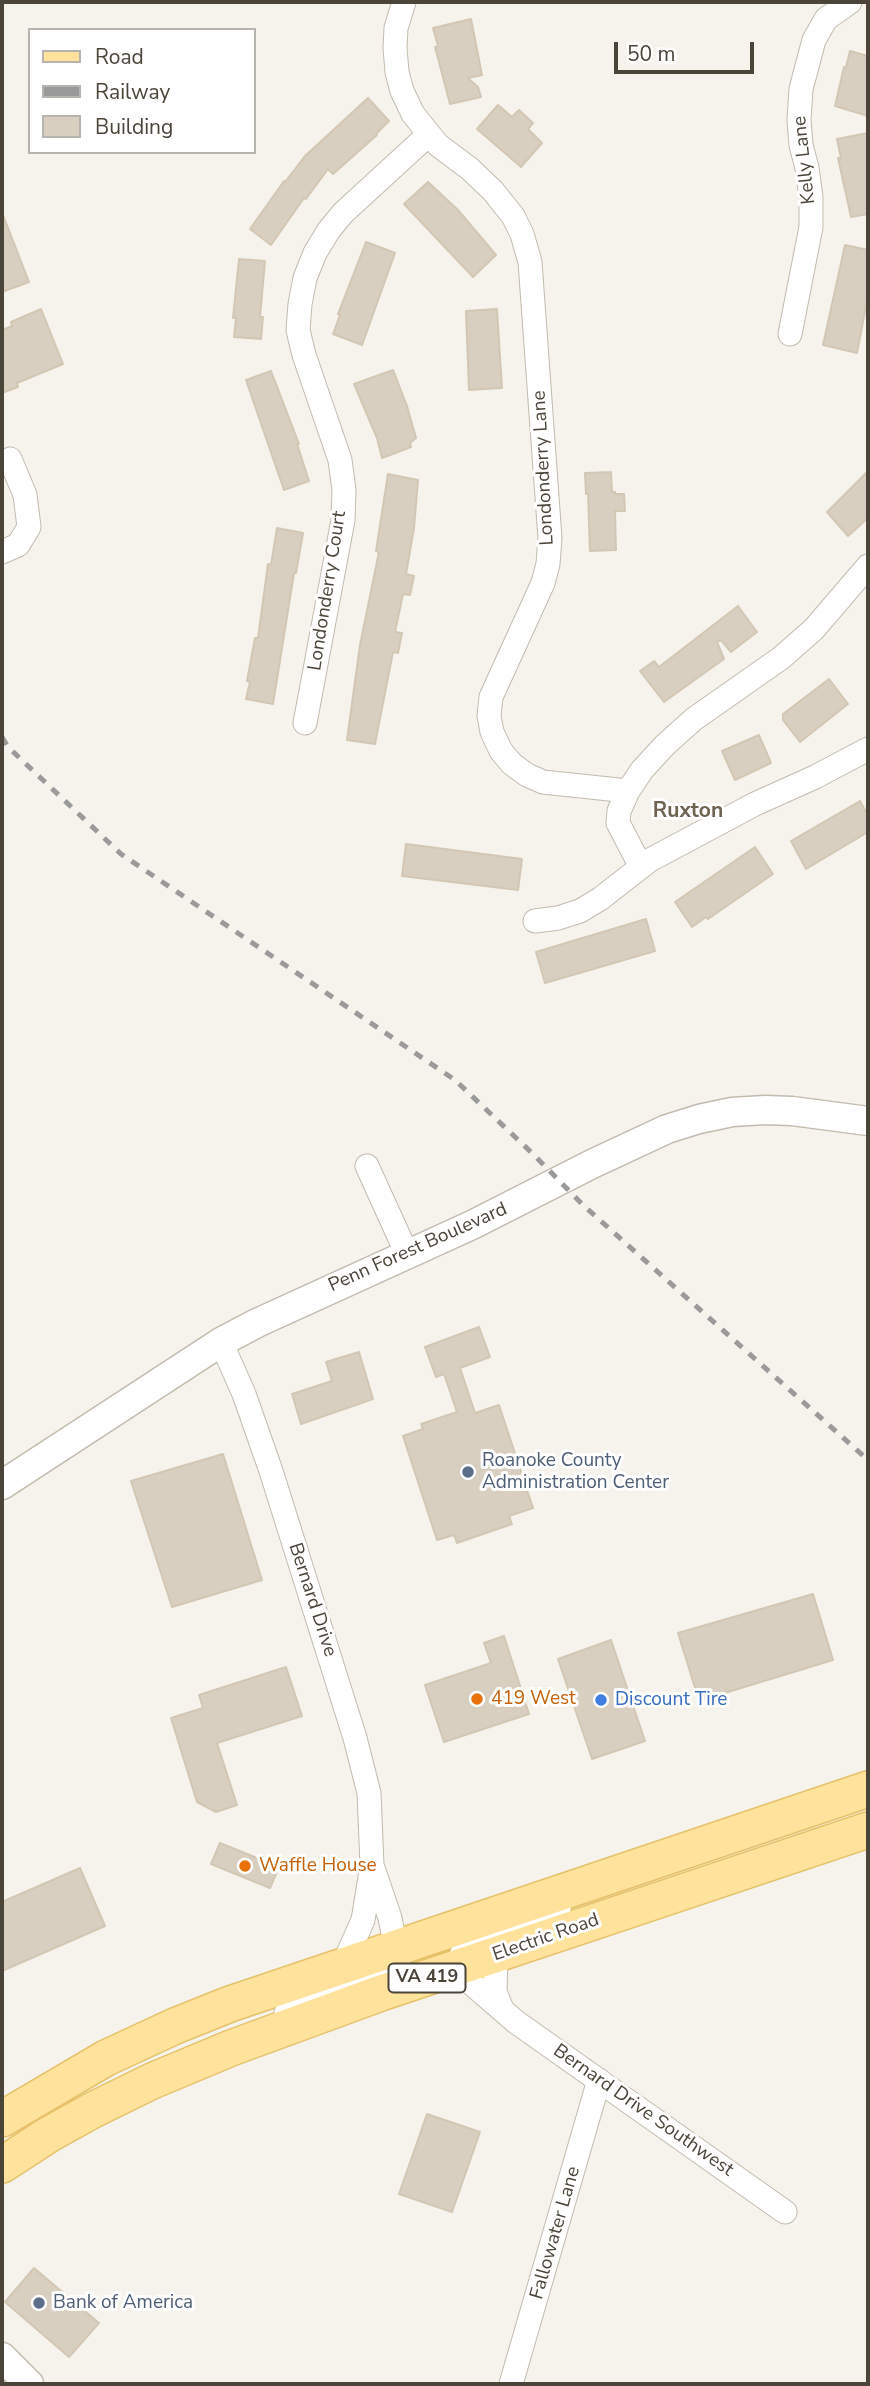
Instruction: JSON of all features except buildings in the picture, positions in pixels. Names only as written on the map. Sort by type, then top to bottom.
[{"type":"main road","name":"Electric Road","points":[[2,2119],[106,2059],[230,2004],[868,1789]]},
{"type":"main road","name":"Electric Road","points":[[2,2165],[93,2110],[152,2081],[231,2048],[347,2005],[868,1830]]},
{"type":"street","name":"Londonderry Lane","points":[[404,2],[396,28],[395,48],[402,91],[413,114],[428,135],[493,191],[513,216],[522,234],[530,262],[550,538],[548,564],[543,583],[491,697],[489,716],[492,732],[501,751],[512,764],[543,782],[628,791]]},
{"type":"street","name":"Kelly Lane","points":[[790,334],[811,227],[811,197],[799,120],[801,89],[806,65],[826,19],[850,2]]},
{"type":"street","name":"Londonderry Court","points":[[305,723],[342,520],[344,490],[341,460],[304,355],[298,330],[300,304],[310,265],[329,230],[343,213],[428,135]]},
{"type":"street","points":[[2,552],[18,545],[29,527],[25,495],[10,459]]},
{"type":"street","points":[[641,867],[618,823],[619,810],[642,770],[694,719],[772,665],[814,629],[868,566]]},
{"type":"street","points":[[535,921],[580,911],[641,867],[755,804],[815,777],[868,748]]},
{"type":"street","name":"Penn Forest Boulevard","points":[[2,1485],[221,1342],[310,1297],[472,1226],[667,1129],[732,1112],[765,1110],[868,1121]]},
{"type":"street","points":[[367,1166],[407,1254]]},
{"type":"street","name":"Bernard Drive","points":[[221,1342],[244,1394],[271,1471],[355,1738],[369,1793],[372,1865],[363,1920],[342,1967]]},
{"type":"street","name":"Bernard Drive","points":[[372,1865],[390,1917],[396,1948]]},
{"type":"street","points":[[463,1966],[460,1958],[463,1951],[476,1943],[596,1892],[618,1873]]},
{"type":"street","points":[[231,2048],[264,2025],[313,1999],[392,1970],[397,1965],[396,1948]]},
{"type":"street","points":[[496,1955],[495,1992],[502,2009]]},
{"type":"street","name":"Bernard Drive Southwest","points":[[463,1966],[472,1984],[502,2009],[785,2211]]},
{"type":"street","name":"Fallowater Lane","points":[[511,2384],[599,2080]]},
{"type":"street","points":[[2,2357],[29,2384]]},
{"type":"railway","points":[[2,737],[8,747],[121,854],[455,1080],[583,1205],[868,1460]]},
{"type":"place","name":"Roanoke County Administration Center","points":[[468,1472]]},
{"type":"place","name":"419 West","points":[[477,1699]]},
{"type":"place","name":"Discount Tire","points":[[601,1700]]},
{"type":"place","name":"Waffle House","points":[[245,1866]]},
{"type":"place","name":"Bank of America","points":[[39,2303]]},
{"type":"district","name":"Ruxton","points":[[688,812]]}]
